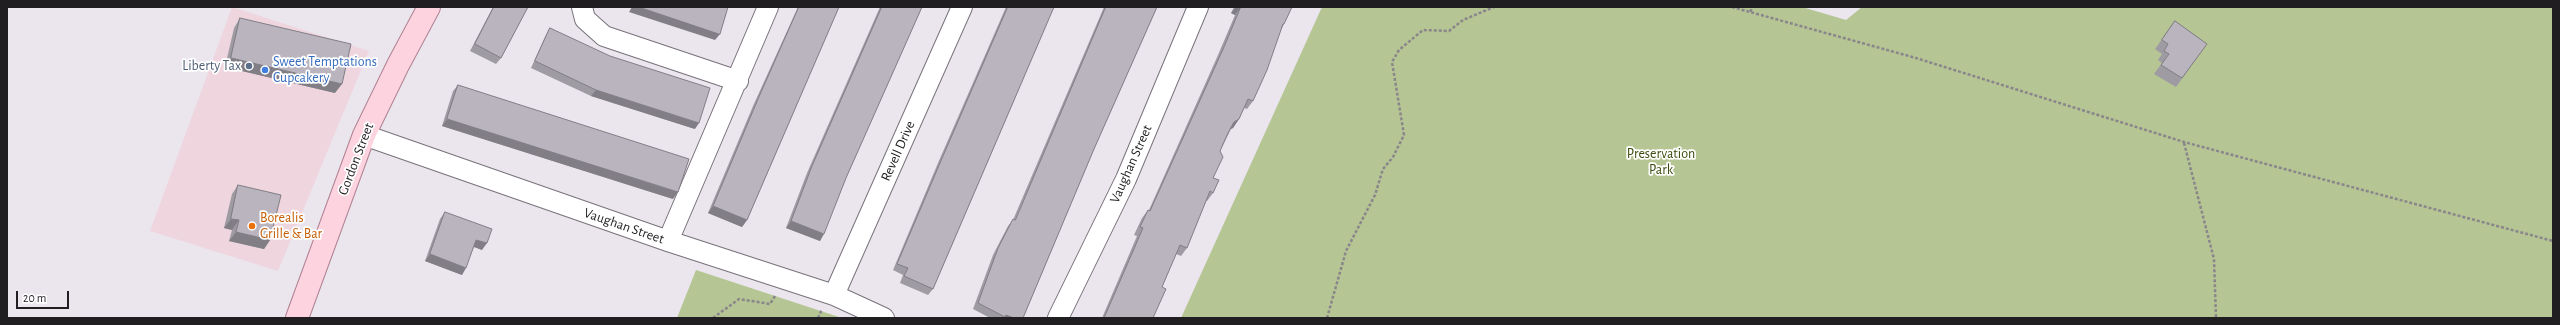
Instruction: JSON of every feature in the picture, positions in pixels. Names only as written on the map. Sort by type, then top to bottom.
[{"type":"main road","name":"Gordon Street","points":[[297,318],[364,135],[398,65],[429,7]]},
{"type":"street","points":[[582,7],[585,18],[604,36],[738,80]]},
{"type":"street","points":[[668,241],[768,7]]},
{"type":"street","name":"Revell Drive","points":[[834,295],[962,7]]},
{"type":"street","name":"Vaughan Street","points":[[1058,318],[1126,179],[1198,7]]},
{"type":"street","name":"Vaughan Street","points":[[364,135],[668,241],[834,295],[884,318]]},
{"type":"path","points":[[1327,318],[1346,251],[1375,195],[1380,175],[1393,157],[1404,135],[1392,62],[1394,55],[1423,30],[1449,31],[1463,20],[1494,7]]},
{"type":"path","points":[[1732,7],[1916,58],[2184,142],[2553,241]]},
{"type":"path","points":[[1751,7],[1751,12]]},
{"type":"path","points":[[2184,142],[2214,259],[2216,318]]},
{"type":"path","points":[[713,318],[739,299],[770,304],[781,278]]},
{"type":"shaded area","points":[[232,7],[369,51],[278,271],[150,231]]},
{"type":"green space","name":"Preservation Park","points":[[1322,7],[1802,7],[1846,20],[1862,7],[2553,7],[2553,318],[1181,318]]},
{"type":"green space","points":[[696,270],[839,317],[677,318]]},
{"type":"building","points":[[494,7],[528,7],[501,58],[475,44]]},
{"type":"building","points":[[639,7],[728,7],[720,34]]},
{"type":"building","points":[[799,7],[839,7],[747,220],[713,206]]},
{"type":"building","points":[[882,7],[922,7],[846,178],[824,234],[791,221],[812,166]]},
{"type":"building","points":[[1008,7],[1054,7],[933,289],[904,276],[908,268],[897,264]]},
{"type":"building","points":[[1106,7],[1157,7],[1094,149],[1023,318],[1014,318],[1006,315],[1005,317],[978,303],[998,248],[1013,219],[1015,220]]},
{"type":"building","points":[[1241,7],[1292,7],[1283,24],[1267,70],[1253,101],[1248,99],[1239,119],[1234,122],[1228,133],[1220,151],[1223,157],[1213,178],[1219,180],[1213,193],[1210,191],[1187,248],[1180,245],[1162,287],[1166,289],[1153,318],[1104,318],[1143,228],[1140,227],[1148,210],[1150,211]]},
{"type":"building","points":[[240,18],[351,44],[342,84],[231,58]]},
{"type":"building","points":[[2175,21],[2207,44],[2182,78],[2161,65],[2169,54],[2164,51],[2168,44],[2162,40]]},
{"type":"building","points":[[550,28],[610,56],[710,88],[699,123],[596,90],[535,61]]},
{"type":"building","points":[[458,85],[689,159],[678,192],[447,119]]},
{"type":"building","points":[[238,185],[281,195],[270,240],[236,232],[239,220],[231,219]]},
{"type":"building","points":[[445,212],[492,229],[487,243],[476,240],[466,268],[430,254]]},
{"type":"place","name":"Liberty Tax","points":[[249,66]]},
{"type":"place","name":"Sweet Temptations Cupcakery","points":[[265,70]]},
{"type":"place","name":"Borealis Grille & Bar","points":[[252,226]]}]
